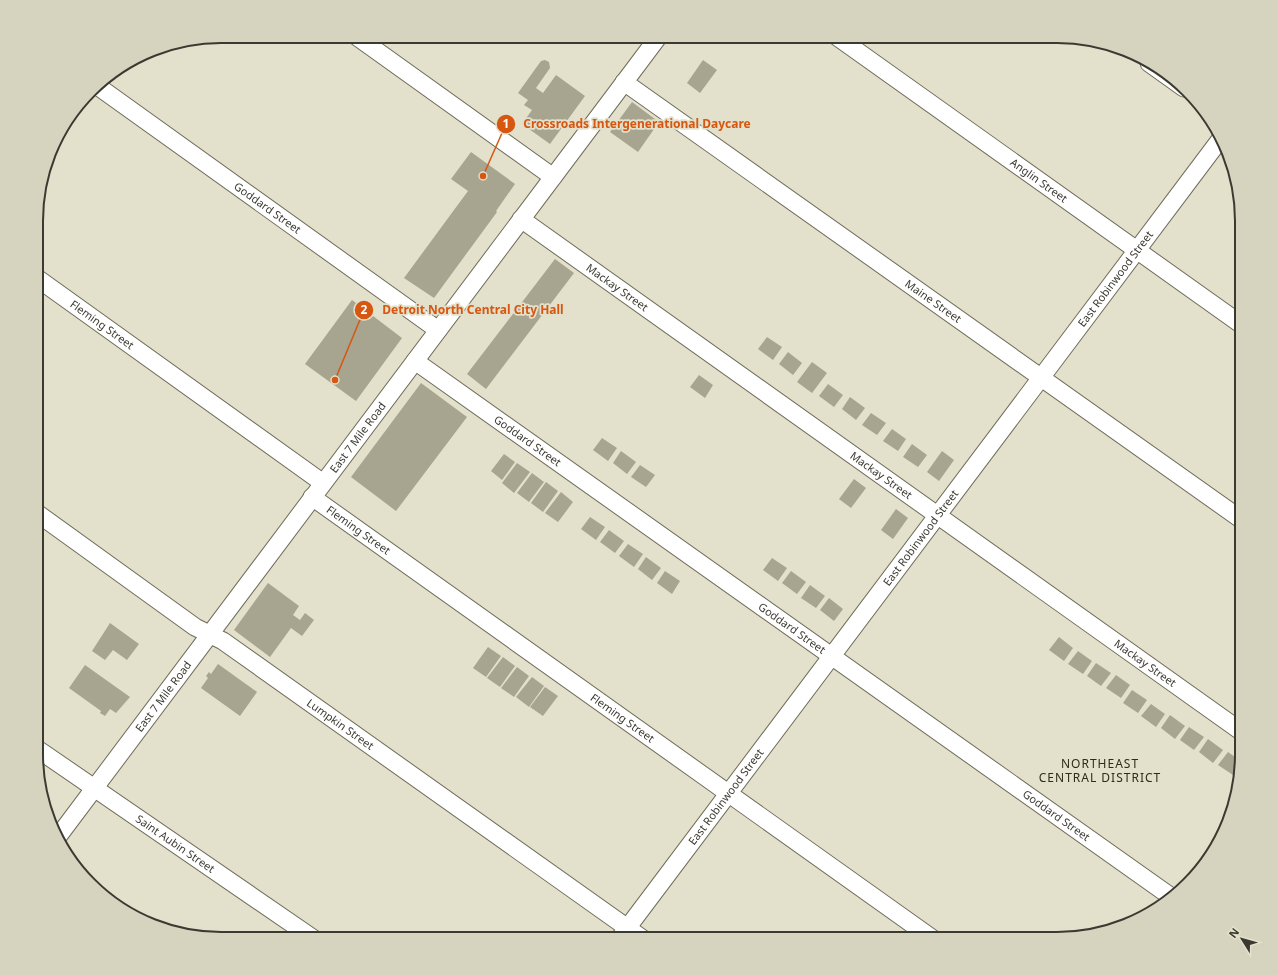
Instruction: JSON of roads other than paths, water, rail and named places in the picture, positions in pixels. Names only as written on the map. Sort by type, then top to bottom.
[{"type":"street","points":[[366,43],[553,177]]},
{"type":"street","name":"East 7 Mile Road","points":[[61,833],[94,786],[654,43]]},
{"type":"street","name":"Anglin Street","points":[[846,43],[1235,319]]},
{"type":"street","name":"Maine Street","points":[[624,82],[1235,515]]},
{"type":"street","name":"Goddard Street","points":[[102,89],[438,330]]},
{"type":"street","name":"East Robinwood Street","points":[[624,932],[1217,143]]},
{"type":"street","name":"Mackay Street","points":[[521,219],[1235,727]]},
{"type":"street","name":"Fleming Street","points":[[43,282],[323,483]]},
{"type":"street","name":"Goddard Street","points":[[415,361],[1167,894]]},
{"type":"street","name":"Fleming Street","points":[[312,497],[923,932]]},
{"type":"street","name":"Lumpkin Street","points":[[43,517],[195,627],[223,641],[622,932]]},
{"type":"street","name":"Saint Aubin Street","points":[[43,753],[77,777],[94,786],[304,932]]},
{"type":"place","name":"Crossroads Intergenerational Daycare","points":[[483,176]]},
{"type":"place","name":"Detroit North Central City Hall","points":[[335,380]]},
{"type":"district","name":"NORTHEAST CENTRAL DISTRICT","points":[[1100,771]]}]
